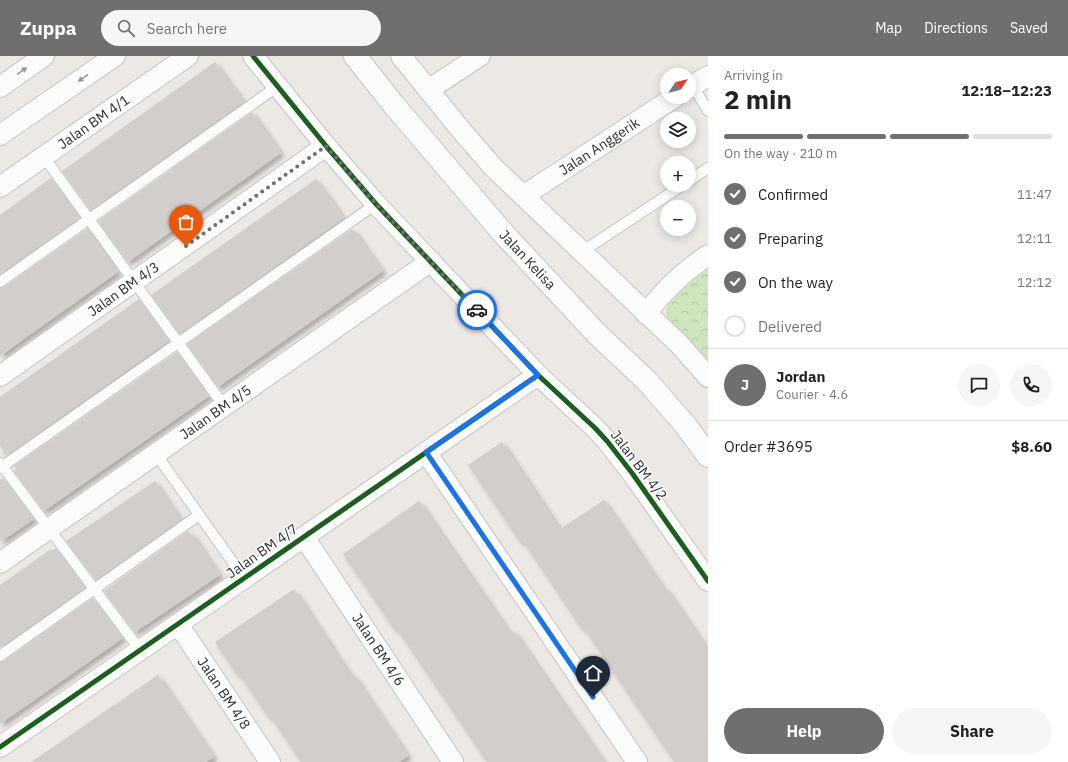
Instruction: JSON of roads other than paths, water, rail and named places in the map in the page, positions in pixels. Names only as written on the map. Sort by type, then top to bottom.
[{"type":"main road","name":"Jalan Kelisa","points":[[355,56],[393,104],[503,233],[597,334],[647,381],[686,426],[708,456]]},
{"type":"street","points":[[0,87],[44,56]]},
{"type":"street","points":[[0,135],[115,56]]},
{"type":"street","name":"Jalan BM 4/1","points":[[0,187],[188,56]]},
{"type":"street","name":"Jalan BM 4/2","points":[[253,56],[326,146],[376,204],[538,375],[607,441],[632,473],[708,581]]},
{"type":"street","points":[[401,56],[493,167],[583,251],[646,314],[680,345],[708,377]]},
{"type":"street","points":[[428,90],[480,56]]},
{"type":"street","name":"Jalan Anggerik","points":[[523,196],[664,104]]},
{"type":"street","name":"Jalan BM 4/3","points":[[0,376],[326,146]]},
{"type":"street","points":[[646,314],[658,297],[675,280],[708,255]]},
{"type":"street","name":"Jalan BM 4/5","points":[[0,563],[431,261]]},
{"type":"street","name":"Jalan BM 4/7","points":[[0,747],[538,375]]},
{"type":"street","points":[[426,452],[637,762]]},
{"type":"street","name":"Jalan BM 4/6","points":[[304,537],[454,762]]},
{"type":"street","name":"Jalan BM 4/8","points":[[178,624],[263,759]]},
{"type":"lane","points":[[696,83],[708,111]]},
{"type":"lane","points":[[0,282],[278,86]]},
{"type":"lane","points":[[44,156],[224,406]]},
{"type":"lane","points":[[696,176],[708,168]]},
{"type":"lane","points":[[583,251],[672,192]]},
{"type":"lane","points":[[140,650],[1,466],[376,204]]},
{"type":"lane","points":[[156,454],[244,578]]},
{"type":"lane","points":[[0,656],[199,515]]}]
